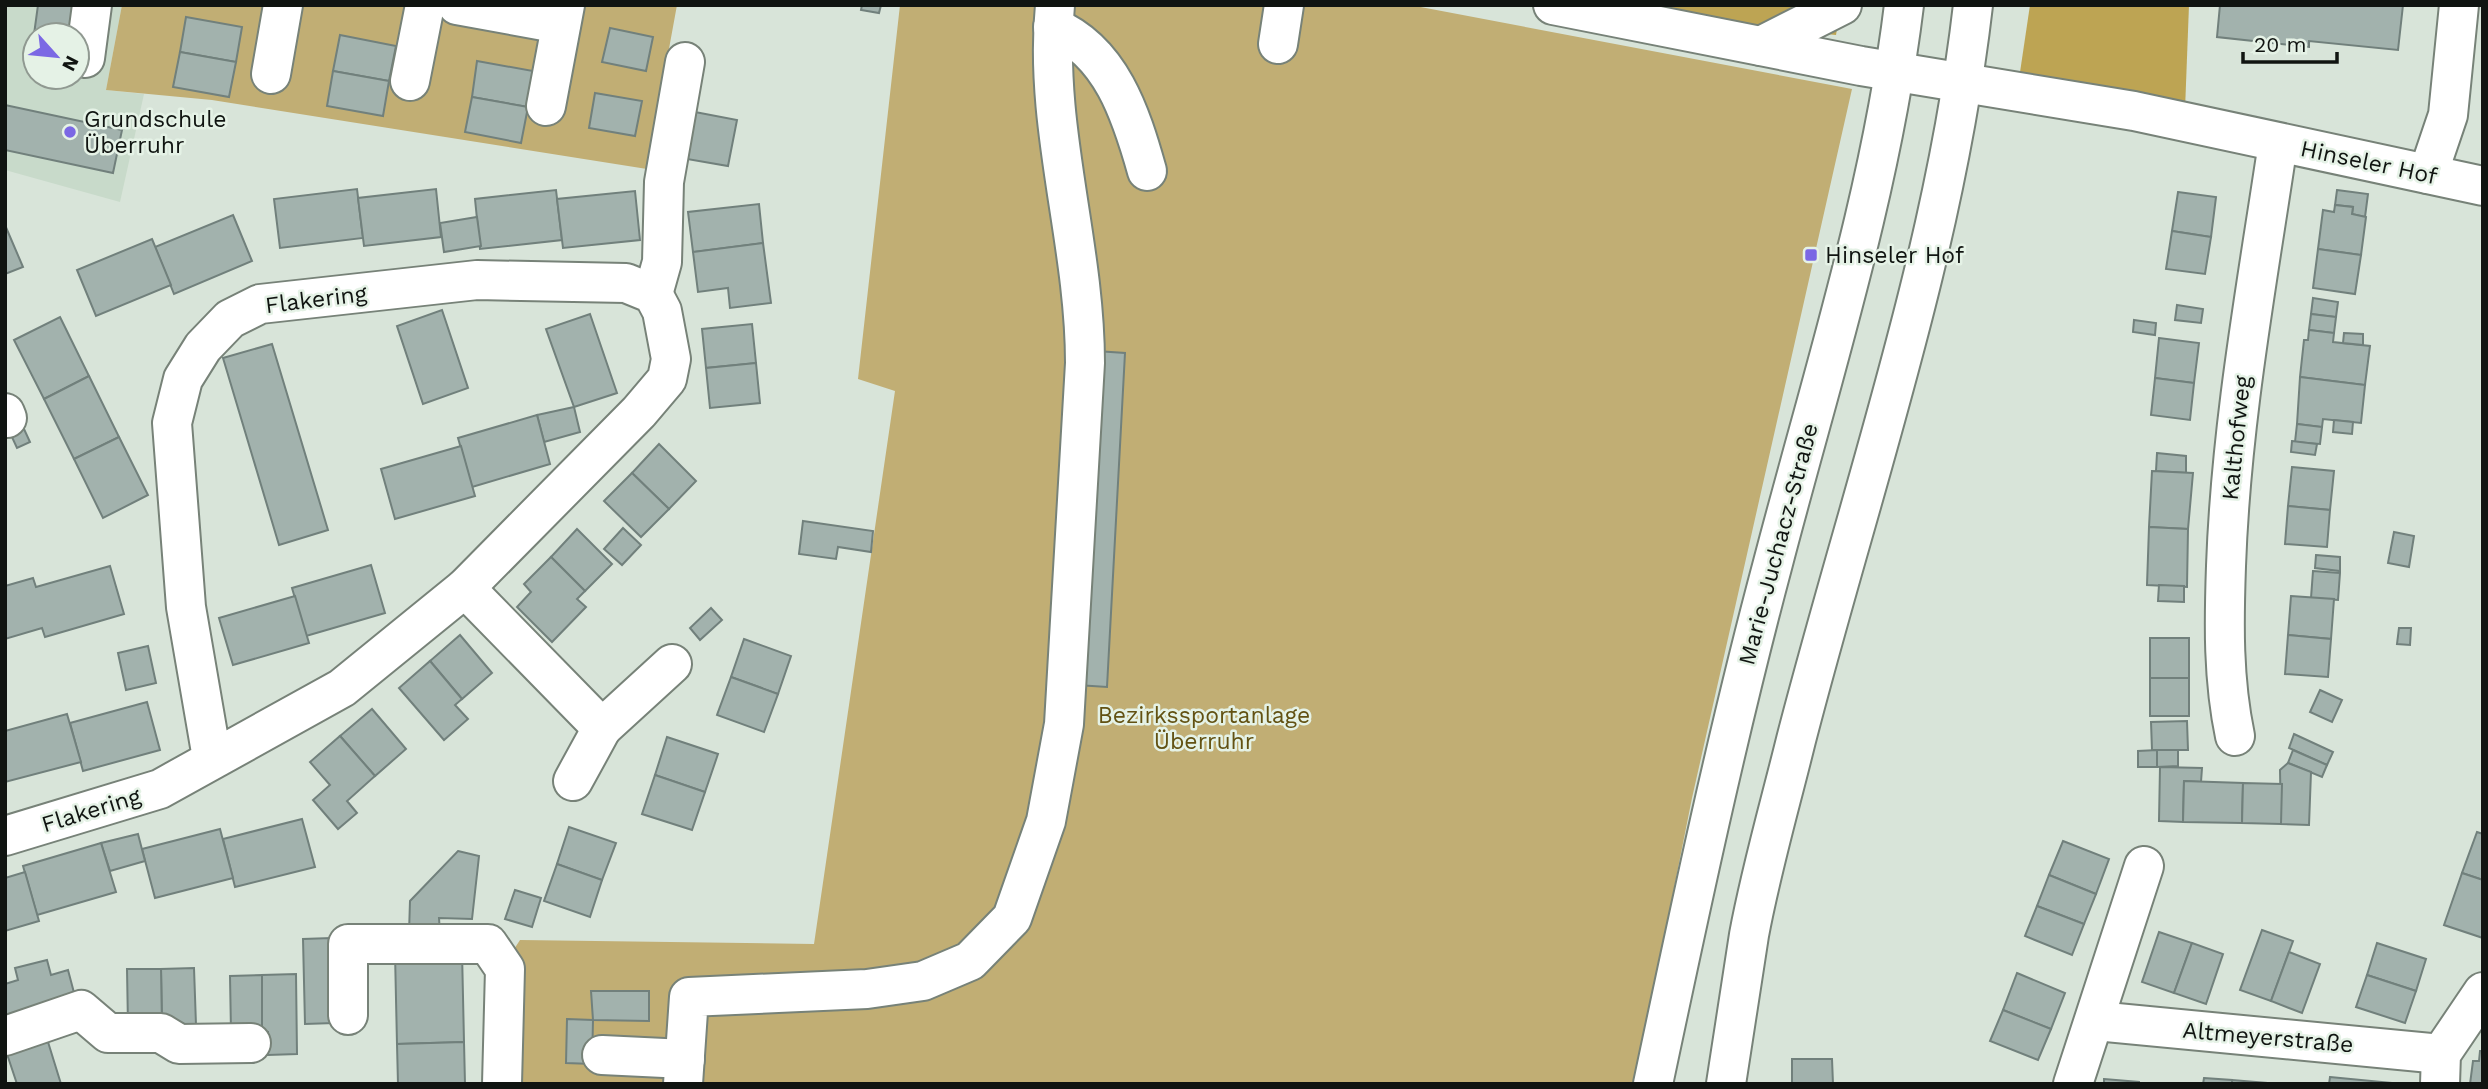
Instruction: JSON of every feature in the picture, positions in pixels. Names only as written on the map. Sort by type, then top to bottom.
[{"type":"street","points":[[271,74],[283,5]]},
{"type":"street","points":[[410,81],[425,5]]},
{"type":"street","points":[[457,5],[563,14],[546,106]]},
{"type":"street","points":[[1278,44],[1284,5]]},
{"type":"street","name":"Hinseler Hof","points":[[1553,5],[1662,15],[1761,46],[1964,85],[2134,111],[2483,186]]},
{"type":"street","points":[[1761,46],[1842,5]]},
{"type":"street","name":"Marie-Juchacz-Straße","points":[[1653,1084],[1730,725],[1853,262],[1896,72],[1904,5]]},
{"type":"street","points":[[1726,1084],[1750,933],[1796,740],[1895,390],[1938,212],[1964,85],[1973,5]]},
{"type":"street","points":[[2428,174],[2448,115],[2459,5]]},
{"type":"street","points":[[1054,16],[1088,48],[1115,83],[1133,123],[1147,171]]},
{"type":"street","points":[[602,1055],[684,1071],[689,997],[867,989],[923,981],[970,961],[1012,918],[1046,821],[1064,723],[1085,363],[1085,323],[1055,112],[1054,16]]},
{"type":"street","points":[[653,294],[662,262],[664,182],[685,62]]},
{"type":"street","name":"Kalthofweg","points":[[2235,736],[2227,698],[2224,629],[2228,521],[2241,378],[2278,143]]},
{"type":"street","name":"Flakering","points":[[5,836],[160,789],[342,688],[465,588],[639,412],[667,379],[671,359],[662,311],[653,294],[626,283],[477,280],[260,304],[230,319],[203,347],[183,379],[172,423],[186,607],[212,758]]},
{"type":"street","points":[[465,588],[603,728]]},
{"type":"street","points":[[573,781],[603,728],[672,664]]},
{"type":"street","points":[[2073,1084],[2096,1021],[2144,866]]},
{"type":"street","points":[[348,1015],[348,944],[488,944],[505,969],[502,1084]]},
{"type":"street","name":"Altmeyerstraße","points":[[2096,1021],[2440,1069],[2483,992]]},
{"type":"street","points":[[5,1036],[81,1010],[108,1033],[161,1033],[179,1044],[251,1043]]},
{"type":"shaded area","name":"Grundschule Überruhr","points":[[5,5],[122,5],[106,90],[144,94],[120,202],[5,170]]},
{"type":"shaded area","points":[[1667,5],[1841,5],[1836,35],[1665,17]]},
{"type":"shaded area","points":[[2030,5],[2189,5],[2185,110],[2019,79]]},
{"type":"green space","points":[[122,5],[677,5],[647,169],[212,100],[106,90]]},
{"type":"green space","name":"Bezirkssportanlage Überruhr","points":[[900,5],[1410,5],[1852,89],[1692,798],[1635,1084],[507,1084],[507,960],[520,940],[814,944],[895,391],[858,379]]},
{"type":"building","points":[[38,5],[83,5],[80,21],[36,21]]},
{"type":"building","points":[[862,5],[881,5],[879,13],[861,10]]},
{"type":"building","points":[[2220,5],[2403,5],[2398,50],[2309,41],[2309,47],[2217,37]]},
{"type":"building","points":[[186,17],[242,27],[236,62],[180,52]]},
{"type":"building","points":[[610,28],[653,37],[646,71],[602,62]]},
{"type":"building","points":[[340,35],[396,46],[389,81],[333,71]]},
{"type":"building","points":[[180,52],[236,62],[229,97],[173,87]]},
{"type":"building","points":[[477,61],[533,71],[528,107],[472,97]]},
{"type":"building","points":[[333,71],[389,81],[383,116],[327,106]]},
{"type":"building","points":[[595,93],[642,101],[635,136],[589,128]]},
{"type":"building","points":[[472,97],[528,107],[521,143],[465,132]]},
{"type":"building","points":[[5,105],[122,130],[113,173],[5,150]]},
{"type":"building","points":[[695,112],[737,120],[728,166],[687,159]]},
{"type":"building","points":[[357,189],[363,238],[280,248],[274,199]]},
{"type":"building","points":[[436,189],[441,237],[364,246],[358,198]]},
{"type":"building","points":[[556,190],[562,240],[480,249],[475,199]]},
{"type":"building","points":[[2337,190],[2368,194],[2365,217],[2352,214],[2353,207],[2335,205]]},
{"type":"building","points":[[635,191],[640,240],[563,248],[557,199]]},
{"type":"building","points":[[2178,192],[2216,197],[2211,237],[2172,231]]},
{"type":"building","points":[[759,204],[763,243],[693,252],[688,212]]},
{"type":"building","points":[[2335,205],[2353,207],[2352,214],[2366,217],[2361,255],[2318,249],[2323,210],[2334,212]]},
{"type":"building","points":[[233,215],[252,261],[174,294],[155,247]]},
{"type":"building","points":[[477,217],[481,246],[444,252],[440,223]]},
{"type":"building","points":[[5,225],[23,267],[5,274]]},
{"type":"building","points":[[2172,231],[2211,237],[2205,274],[2166,269]]},
{"type":"building","points":[[152,239],[171,285],[96,316],[77,270]]},
{"type":"building","points":[[763,243],[771,303],[730,308],[728,288],[698,292],[693,252]]},
{"type":"building","points":[[2318,249],[2361,255],[2355,294],[2313,288]]},
{"type":"building","points":[[2313,298],[2338,302],[2336,317],[2311,314]]},
{"type":"building","points":[[2177,305],[2203,309],[2201,323],[2175,320]]},
{"type":"building","points":[[442,310],[468,388],[423,404],[397,326]]},
{"type":"building","points":[[590,314],[617,393],[574,407],[546,329]]},
{"type":"building","points":[[2311,314],[2336,317],[2334,333],[2309,330]]},
{"type":"building","points":[[60,317],[89,376],[44,399],[14,340]]},
{"type":"building","points":[[2134,320],[2156,323],[2155,335],[2133,332]]},
{"type":"building","points":[[752,324],[756,363],[706,368],[702,329]]},
{"type":"building","points":[[2309,330],[2334,333],[2333,342],[2370,346],[2365,385],[2300,377],[2304,340],[2308,340]]},
{"type":"building","points":[[2344,333],[2363,334],[2363,345],[2343,343]]},
{"type":"building","points":[[2159,338],[2199,343],[2194,383],[2155,378]]},
{"type":"building","points":[[272,344],[328,530],[279,545],[223,358]]},
{"type":"building","points":[[1096,351],[1125,353],[1107,687],[1077,685]]},
{"type":"building","points":[[756,363],[760,403],[710,408],[706,368]]},
{"type":"building","points":[[89,376],[119,437],[74,459],[44,399]]},
{"type":"building","points":[[2300,377],[2365,385],[2361,423],[2323,419],[2322,427],[2297,424]]},
{"type":"building","points":[[2155,378],[2194,383],[2190,420],[2151,415]]},
{"type":"building","points":[[574,407],[580,432],[544,442],[537,415]]},
{"type":"building","points":[[537,415],[550,464],[472,487],[458,438]]},
{"type":"building","points":[[18,416],[30,442],[17,448],[5,422]]},
{"type":"building","points":[[2334,420],[2353,422],[2352,434],[2333,432]]},
{"type":"building","points":[[2297,424],[2322,427],[2320,444],[2295,442]]},
{"type":"building","points":[[119,437],[148,495],[103,518],[74,459]]},
{"type":"building","points":[[2292,441],[2317,444],[2315,455],[2291,452]]},
{"type":"building","points":[[659,444],[696,481],[669,509],[632,473]]},
{"type":"building","points":[[461,446],[475,496],[395,519],[381,469]]},
{"type":"building","points":[[2157,453],[2186,456],[2186,473],[2156,471]]},
{"type":"building","points":[[2292,467],[2334,471],[2330,510],[2288,506]]},
{"type":"building","points":[[2152,471],[2193,473],[2188,529],[2149,527]]},
{"type":"building","points":[[632,473],[669,509],[641,537],[604,501]]},
{"type":"building","points":[[2288,506],[2330,510],[2327,547],[2285,544]]},
{"type":"building","points":[[803,521],[873,531],[871,552],[838,547],[836,559],[799,554]]},
{"type":"building","points":[[2149,527],[2188,529],[2187,587],[2147,585]]},
{"type":"building","points":[[623,528],[641,545],[622,565],[604,549]]},
{"type":"building","points":[[577,529],[612,564],[585,591],[551,557]]},
{"type":"building","points":[[2394,532],[2414,536],[2409,567],[2388,563]]},
{"type":"building","points":[[2316,555],[2340,557],[2340,571],[2315,568]]},
{"type":"building","points":[[551,557],[585,591],[577,599],[586,607],[552,642],[517,607],[531,592],[524,584]]},
{"type":"building","points":[[371,565],[385,613],[306,636],[292,588]]},
{"type":"building","points":[[110,566],[124,614],[45,637],[42,628],[5,639],[5,586],[33,578],[36,587]]},
{"type":"building","points":[[2313,571],[2340,573],[2338,600],[2311,598]]},
{"type":"building","points":[[2159,585],[2184,586],[2184,602],[2158,601]]},
{"type":"building","points":[[295,596],[309,643],[233,665],[219,618]]},
{"type":"building","points":[[2291,596],[2334,599],[2331,639],[2288,635]]},
{"type":"building","points":[[711,608],[722,620],[700,640],[690,628]]},
{"type":"building","points":[[2399,628],[2411,628],[2410,645],[2397,644]]},
{"type":"building","points":[[460,635],[492,673],[462,699],[430,661]]},
{"type":"building","points":[[2288,635],[2331,639],[2328,677],[2285,674]]},
{"type":"building","points":[[2150,638],[2189,638],[2189,678],[2150,678]]},
{"type":"building","points":[[744,639],[791,656],[778,694],[731,677]]},
{"type":"building","points":[[148,646],[156,683],[126,690],[118,653]]},
{"type":"building","points":[[430,661],[462,699],[455,705],[468,719],[444,740],[399,688]]},
{"type":"building","points":[[731,677],[778,694],[764,732],[717,715]]},
{"type":"building","points":[[2150,678],[2189,678],[2189,716],[2150,716]]},
{"type":"building","points":[[2320,690],[2342,700],[2332,722],[2310,712]]},
{"type":"building","points":[[147,702],[160,750],[83,771],[70,723]]},
{"type":"building","points":[[372,709],[406,749],[375,776],[340,736]]},
{"type":"building","points":[[67,714],[81,762],[5,782],[5,731]]},
{"type":"building","points":[[2187,721],[2188,750],[2152,750],[2151,722]]},
{"type":"building","points":[[2294,734],[2333,752],[2327,765],[2289,748]]},
{"type":"building","points":[[340,736],[375,776],[347,801],[357,813],[338,829],[313,800],[330,785],[310,762]]},
{"type":"building","points":[[667,737],[718,754],[705,792],[655,775]]},
{"type":"building","points":[[2157,750],[2178,750],[2178,766],[2157,767]]},
{"type":"building","points":[[2157,750],[2157,767],[2138,767],[2138,751]]},
{"type":"building","points":[[2293,750],[2327,765],[2322,777],[2288,763]]},
{"type":"building","points":[[2288,763],[2311,772],[2309,825],[2281,824],[2280,770]]},
{"type":"building","points":[[2160,767],[2202,768],[2201,782],[2184,781],[2183,822],[2159,821]]},
{"type":"building","points":[[655,775],[705,792],[692,830],[642,814]]},
{"type":"building","points":[[2184,781],[2243,783],[2242,823],[2183,822]]},
{"type":"building","points":[[2243,783],[2282,784],[2281,824],[2242,823]]},
{"type":"building","points":[[302,819],[315,867],[235,887],[223,839]]},
{"type":"building","points":[[569,827],[616,843],[602,880],[557,864]]},
{"type":"building","points":[[220,829],[233,878],[155,898],[142,849]]},
{"type":"building","points":[[2477,832],[2483,834],[2483,880],[2462,873]]},
{"type":"building","points":[[138,834],[145,861],[110,871],[101,843]]},
{"type":"building","points":[[2063,841],[2109,859],[2096,894],[2049,875]]},
{"type":"building","points":[[101,843],[116,892],[37,915],[23,866]]},
{"type":"building","points":[[458,851],[479,856],[472,919],[439,918],[440,933],[409,933],[410,901]]},
{"type":"building","points":[[557,864],[602,880],[590,917],[544,901]]},
{"type":"building","points":[[25,872],[39,921],[5,931],[5,878]]},
{"type":"building","points":[[2462,873],[2483,880],[2483,938],[2444,925]]},
{"type":"building","points":[[2049,875],[2096,894],[2084,924],[2037,906]]},
{"type":"building","points":[[515,890],[541,898],[532,927],[505,919]]},
{"type":"building","points":[[2037,906],[2084,924],[2072,955],[2025,936]]},
{"type":"building","points":[[2262,930],[2293,941],[2271,1001],[2240,990]]},
{"type":"building","points":[[2159,932],[2192,943],[2174,993],[2142,982]]},
{"type":"building","points":[[331,938],[334,1023],[305,1024],[303,939]]},
{"type":"building","points":[[2192,943],[2223,954],[2206,1004],[2174,993]]},
{"type":"building","points":[[2377,943],[2426,959],[2416,991],[2367,975]]},
{"type":"building","points":[[462,951],[464,1042],[397,1044],[395,953]]},
{"type":"building","points":[[2289,952],[2320,964],[2302,1013],[2271,1001]]},
{"type":"building","points":[[47,960],[51,975],[68,970],[77,1004],[5,1023],[5,984],[18,980],[15,968]]},
{"type":"building","points":[[194,968],[196,1025],[162,1026],[161,969]]},
{"type":"building","points":[[127,969],[161,969],[162,1026],[128,1026]]},
{"type":"building","points":[[2017,973],[2065,993],[2051,1029],[2003,1010]]},
{"type":"building","points":[[296,974],[297,1054],[268,1055],[268,1032],[262,1032],[262,975]]},
{"type":"building","points":[[262,975],[262,1032],[231,1032],[230,976]]},
{"type":"building","points":[[2367,975],[2416,991],[2405,1023],[2356,1007]]},
{"type":"building","points":[[591,991],[649,991],[649,1021],[593,1020]]},
{"type":"building","points":[[2003,1010],[2051,1029],[2038,1060],[1990,1041]]},
{"type":"building","points":[[567,1019],[593,1020],[592,1064],[566,1063]]},
{"type":"building","points":[[44,1029],[61,1084],[17,1084],[7,1054]]},
{"type":"building","points":[[464,1042],[465,1084],[398,1084],[397,1044]]},
{"type":"building","points":[[2480,1051],[2483,1051],[2483,1084],[2470,1084],[2473,1061],[2479,1061]]},
{"type":"building","points":[[1792,1059],[1832,1059],[1833,1084],[1792,1084]]},
{"type":"building","points":[[2330,1077],[2392,1083],[2329,1084]]},
{"type":"building","points":[[2204,1078],[2232,1080],[2232,1084],[2203,1084]]},
{"type":"building","points":[[2104,1079],[2139,1082],[2139,1084],[2104,1084]]},
{"type":"building","points":[[2232,1080],[2267,1083],[2267,1084],[2232,1084]]},
{"type":"place","name":"Grundschule Überruhr","points":[[70,132]]},
{"type":"place","name":"Hinseler Hof","points":[[1811,255]]}]
